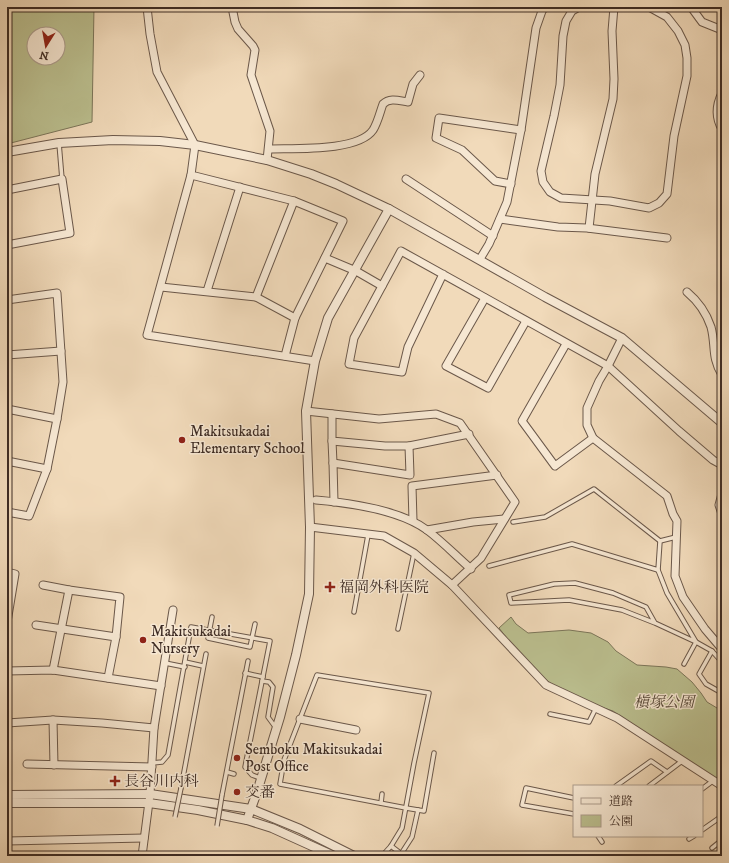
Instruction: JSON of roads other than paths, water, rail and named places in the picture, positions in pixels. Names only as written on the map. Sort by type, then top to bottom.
[{"type":"street","points":[[147,7],[157,72],[195,145],[191,175],[147,335],[315,361]]},
{"type":"street","points":[[232,7],[238,29],[255,50],[252,75],[270,131],[267,160]]},
{"type":"street","points":[[480,260],[493,236],[507,202],[521,130],[536,28],[545,7]]},
{"type":"street","points":[[578,7],[572,11],[566,21],[563,36],[560,85],[541,171],[543,182],[550,192],[561,198],[610,201],[649,208],[659,203],[667,194],[675,130],[687,76],[685,45],[678,31],[668,17],[649,7]]},
{"type":"street","points":[[589,228],[594,174],[613,99],[614,79],[612,31],[614,7]]},
{"type":"street","points":[[691,7],[702,22],[722,30]]},
{"type":"street","points":[[269,149],[327,147],[359,140],[373,130],[386,101],[390,99],[408,102],[413,84],[420,75]]},
{"type":"street","points":[[722,93],[716,110],[718,123],[722,129]]},
{"type":"street","points":[[511,184],[495,180],[462,150],[436,138],[439,118],[521,130]]},
{"type":"street","points":[[7,152],[59,143],[113,140],[152,141],[195,145],[267,160],[336,184],[389,209],[545,297],[622,338],[722,423]]},
{"type":"street","points":[[191,175],[294,200],[343,221],[295,318],[285,356]]},
{"type":"street","points":[[7,190],[62,179],[70,233],[7,245]]},
{"type":"street","points":[[406,179],[493,236]]},
{"type":"street","points":[[207,291],[240,187]]},
{"type":"street","points":[[256,297],[294,200]]},
{"type":"street","points":[[247,820],[277,728],[296,656],[308,594],[310,527],[306,411],[315,361],[328,318],[389,209]]},
{"type":"street","points":[[500,219],[558,227],[589,228],[667,238]]},
{"type":"street","points":[[443,274],[408,347],[402,372],[349,364],[354,338],[401,251],[443,274],[566,344],[608,366],[679,431],[713,460],[722,465]]},
{"type":"street","points":[[325,258],[356,270],[382,286]]},
{"type":"street","points":[[161,287],[256,297],[295,318]]},
{"type":"street","points":[[687,292],[698,302],[705,312],[711,328],[715,364],[722,375]]},
{"type":"street","points":[[7,300],[57,293],[63,382],[47,469],[29,516],[7,512]]},
{"type":"street","points":[[485,298],[446,366],[488,388],[526,321]]},
{"type":"street","points":[[622,338],[599,381],[587,408],[587,425],[593,438],[667,496],[677,521],[675,576],[683,597],[705,629],[722,649]]},
{"type":"street","points":[[566,344],[522,421],[555,466],[593,438]]},
{"type":"street","points":[[7,355],[62,351]]},
{"type":"street","points":[[7,409],[57,419]]},
{"type":"street","points":[[306,411],[380,419],[436,414],[460,423],[515,502],[481,558],[471,569],[452,585]]},
{"type":"street","points":[[332,414],[334,502]]},
{"type":"street","points":[[332,441],[385,446],[409,446],[469,434]]},
{"type":"street","points":[[409,446],[413,522]]},
{"type":"street","points":[[7,461],[47,469]]},
{"type":"street","points":[[333,463],[410,475]]},
{"type":"street","points":[[412,486],[497,475]]},
{"type":"street","points":[[722,494],[719,505],[722,514]]},
{"type":"street","points":[[316,500],[382,510],[413,522],[427,530],[471,569]]},
{"type":"street","points":[[427,530],[473,522],[504,519]]},
{"type":"street","points":[[310,527],[384,536],[414,553],[452,585],[546,685],[617,718],[722,786]]},
{"type":"street","points":[[7,572],[15,574],[7,622]]},
{"type":"street","points":[[43,584],[68,590],[120,597],[116,638],[108,678]]},
{"type":"street","points":[[53,670],[68,590]]},
{"type":"street","points":[[142,856],[150,794],[154,728],[173,610]]},
{"type":"street","points":[[36,625],[116,638]]},
{"type":"street","points":[[7,671],[53,670],[161,686]]},
{"type":"street","points":[[300,719],[356,730]]},
{"type":"street","points":[[7,723],[54,720],[154,728]]},
{"type":"street","points":[[54,720],[54,765]]},
{"type":"street","points":[[28,764],[152,765]]},
{"type":"street","points":[[7,795],[150,794],[250,810],[300,830],[354,856]]},
{"type":"street","points":[[7,803],[149,803],[198,810],[247,820],[272,828],[334,856]]},
{"type":"street","points":[[7,841],[144,838]]},
{"type":"lane","points":[[59,143],[62,179]]},
{"type":"lane","points":[[513,522],[545,517],[594,489],[660,541],[676,538]]},
{"type":"lane","points":[[354,612],[369,533]]},
{"type":"lane","points":[[660,541],[658,570],[668,593],[696,642]]},
{"type":"lane","points":[[489,566],[572,544],[658,570]]},
{"type":"lane","points":[[398,630],[414,553]]},
{"type":"lane","points":[[655,623],[646,607],[614,593],[575,584],[554,584],[509,595],[511,603],[569,600],[622,610],[696,642],[712,651],[722,662]]},
{"type":"lane","points":[[212,617],[208,638],[250,647],[255,624]]},
{"type":"lane","points":[[152,765],[162,762],[168,755],[191,627],[270,641],[245,767],[252,775],[261,778]]},
{"type":"lane","points":[[684,664],[696,642]]},
{"type":"lane","points":[[712,651],[699,674],[706,684],[722,693]]},
{"type":"lane","points":[[175,817],[206,654]]},
{"type":"lane","points":[[217,826],[248,661]]},
{"type":"lane","points":[[165,663],[203,666]]},
{"type":"lane","points":[[245,673],[263,677]]},
{"type":"lane","points":[[382,856],[391,846],[402,828],[406,808],[414,763],[429,693],[317,674],[284,760],[280,784],[406,808],[424,811],[434,752]]},
{"type":"lane","points":[[262,681],[269,682],[273,687],[268,718],[277,728]]},
{"type":"lane","points":[[550,714],[589,722],[596,708]]},
{"type":"lane","points":[[617,785],[651,761],[667,772]]},
{"type":"lane","points":[[650,785],[682,761]]},
{"type":"lane","points":[[227,772],[234,774]]},
{"type":"lane","points":[[703,787],[714,780]]},
{"type":"lane","points":[[573,798],[526,788],[522,805],[573,814]]},
{"type":"lane","points":[[381,803],[382,794]]},
{"type":"lane","points":[[391,846],[403,855],[412,837],[418,810]]},
{"type":"lane","points":[[703,829],[722,816]]},
{"type":"lane","points":[[599,837],[602,842]]},
{"type":"lane","points":[[712,848],[722,840]]},
{"type":"place","name":"Makitsukadai Elementary School","points":[[182,440]]},
{"type":"place","name":"福岡外科医院","points":[[330,587]]},
{"type":"place","name":"Makitsukadai Nursery","points":[[143,640]]},
{"type":"place","name":"Semboku Makitsukadai Post Office","points":[[237,758]]},
{"type":"place","name":"長谷川内科","points":[[115,781]]},
{"type":"place","name":"交番","points":[[237,792]]},
{"type":"park label","name":"槇塚公園","points":[[664,702]]}]
